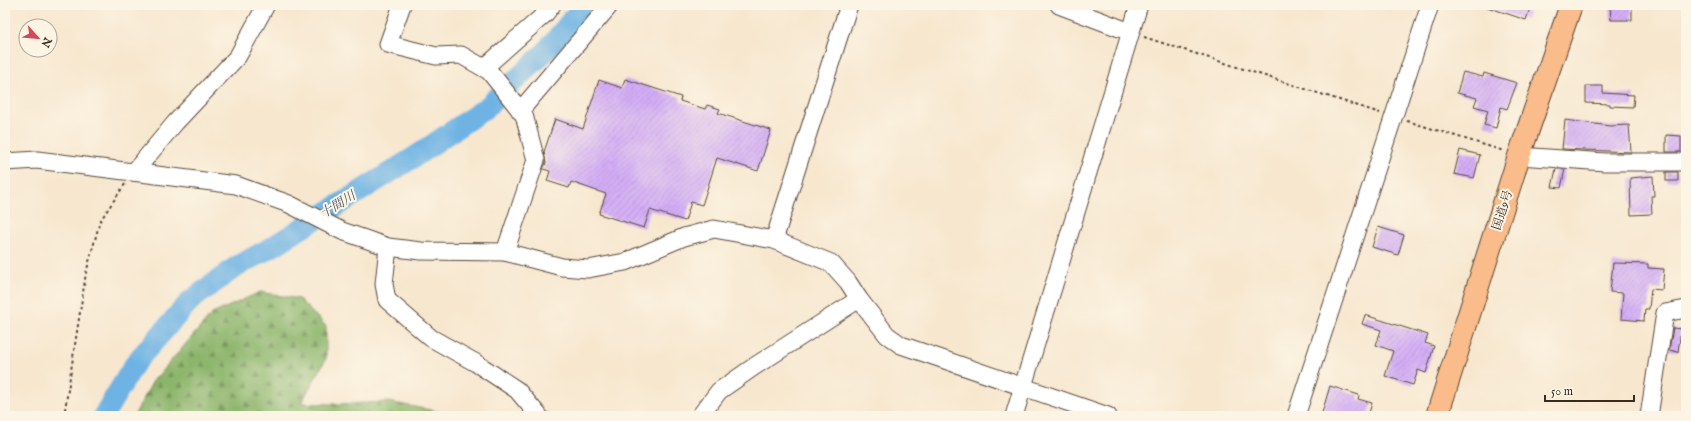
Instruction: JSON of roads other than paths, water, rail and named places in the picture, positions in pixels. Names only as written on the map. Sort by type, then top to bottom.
[{"type":"highway","name":"国道9号","points":[[1436,416],[1519,156],[1571,5]]},
{"type":"street","points":[[134,172],[176,123],[238,56],[266,5]]},
{"type":"street","points":[[402,5],[388,44],[436,56],[461,55],[487,70],[524,115],[536,160],[505,252]]},
{"type":"street","points":[[487,70],[545,14],[552,5]]},
{"type":"street","points":[[519,108],[610,5]]},
{"type":"street","points":[[774,240],[849,5]]},
{"type":"street","points":[[1059,5],[1130,32]]},
{"type":"street","points":[[1014,416],[1139,5]]},
{"type":"street","points":[[1296,416],[1430,5]]},
{"type":"street","points":[[1519,156],[1605,162],[1686,162]]},
{"type":"street","points":[[5,162],[37,160],[236,185],[289,204],[342,231],[388,247],[421,251],[505,252],[562,267],[588,269],[625,262],[684,236],[714,229],[774,240],[831,263],[848,282],[859,299],[887,335],[901,345],[1108,416]]},
{"type":"street","points":[[388,247],[384,284],[387,300],[431,338],[476,363],[517,390],[539,416]]},
{"type":"street","points":[[700,416],[719,391],[859,299]]},
{"type":"street","points":[[1649,416],[1665,313],[1686,309]]},
{"type":"waterway","name":"十間川","points":[[103,416],[136,362],[190,301],[237,266],[272,247],[416,156],[487,107],[545,52],[584,5]]}]
